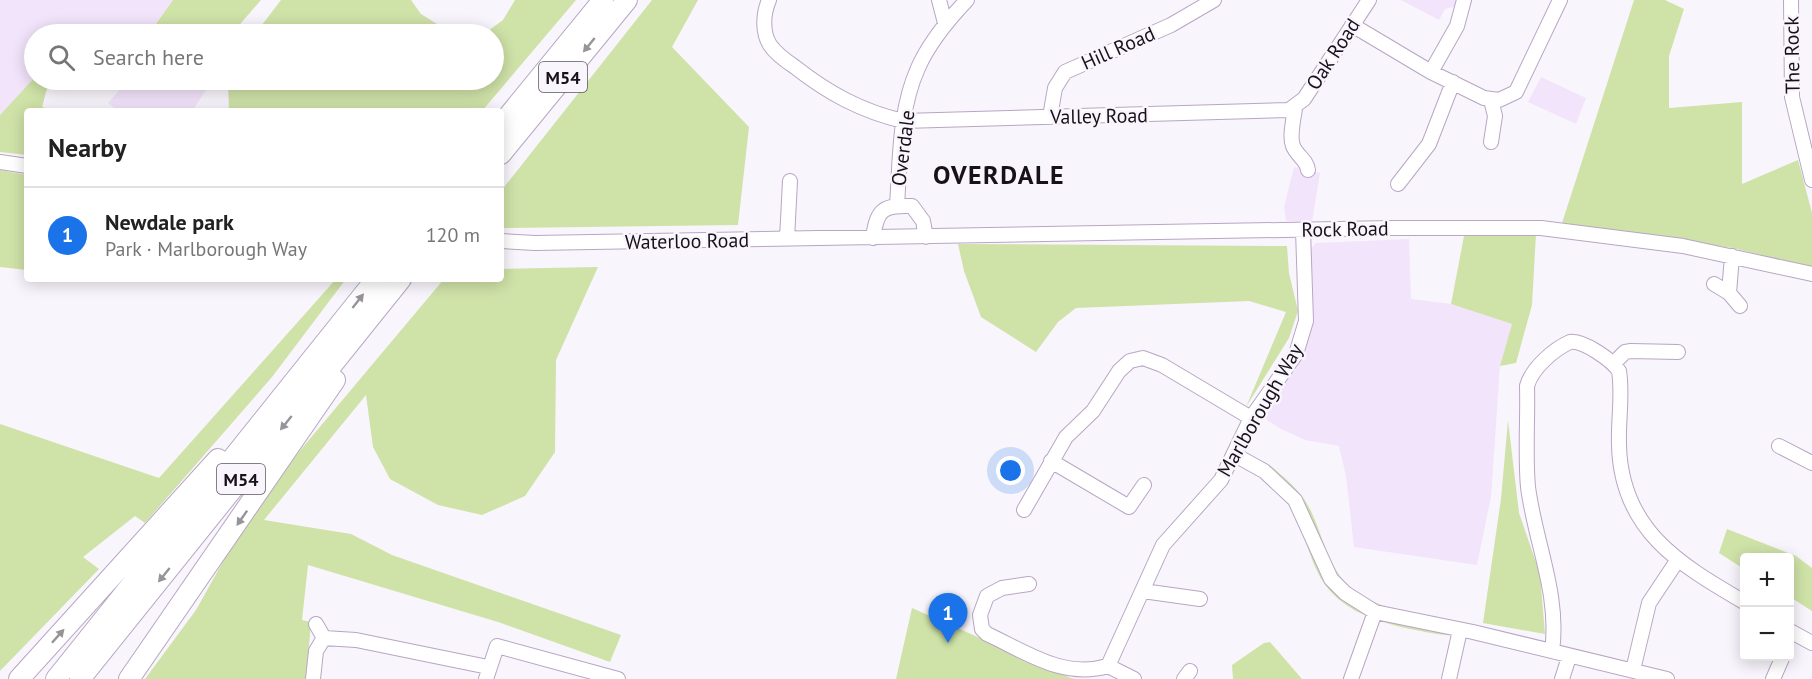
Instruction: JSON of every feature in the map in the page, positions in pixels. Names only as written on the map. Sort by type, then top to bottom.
[{"type":"highway","name":"M54","points":[[504,121],[603,0]]},
{"type":"highway","name":"M54","points":[[504,150],[627,0]]},
{"type":"highway","name":"M54","points":[[56,679],[374,282]]},
{"type":"highway","name":"M54","points":[[80,679],[401,282]]},
{"type":"highway","name":"M54","points":[[129,679],[401,282]]},
{"type":"highway","name":"M54","points":[[19,679],[341,324]]},
{"type":"street","name":"Valley Road","points":[[769,0],[764,30],[770,46],[780,57],[824,90],[840,99],[877,115],[903,121],[1269,112],[1295,108]]},
{"type":"street","points":[[939,0],[945,23]]},
{"type":"street","name":"Overdale","points":[[897,206],[903,121],[918,68],[945,23],[967,0]]},
{"type":"street","name":"Hill Road","points":[[1050,117],[1052,98],[1065,72],[1171,25],[1214,0]]},
{"type":"street","name":"Oak Road","points":[[1295,108],[1369,0]]},
{"type":"street","points":[[1431,72],[1457,26],[1464,0]]},
{"type":"street","points":[[1352,25],[1431,72],[1491,100],[1499,100],[1516,92],[1560,0]]},
{"type":"street","name":"The Rock","points":[[1791,0],[1792,97],[1812,180]]},
{"type":"street","points":[[1398,184],[1429,144],[1452,82]]},
{"type":"street","points":[[1491,100],[1496,116],[1491,142]]},
{"type":"street","points":[[1295,108],[1292,142],[1295,150],[1307,163],[1308,170]]},
{"type":"street","points":[[0,162],[24,166]]},
{"type":"street","points":[[787,239],[790,181]]},
{"type":"street","name":"Overdale","points":[[873,238],[876,219],[886,208],[897,206],[912,206],[923,221],[926,237]]},
{"type":"street","name":"Rock Road","points":[[873,238],[1541,228],[1683,246],[1812,274]]},
{"type":"street","name":"Marlborough Way","points":[[1108,666],[1163,545],[1221,480],[1251,418],[1296,354],[1306,321],[1303,230]]},
{"type":"street","name":"Waterloo Road","points":[[504,241],[535,243],[873,238]]},
{"type":"street","points":[[1729,293],[1732,256]]},
{"type":"street","points":[[1714,284],[1729,293],[1740,306]]},
{"type":"street","points":[[1552,651],[1553,627],[1546,566],[1528,489],[1527,386],[1534,372],[1570,342],[1581,343],[1613,364],[1618,371],[1621,382],[1619,446],[1622,479],[1635,513],[1677,561],[1740,600]]},
{"type":"street","points":[[1613,364],[1625,352],[1678,352]]},
{"type":"street","points":[[1024,510],[1066,437],[1098,404],[1122,366],[1135,359],[1150,359],[1162,365],[1251,418]]},
{"type":"street","points":[[1779,446],[1812,463]]},
{"type":"street","points":[[1235,455],[1243,457],[1264,471],[1295,500],[1331,579],[1345,593],[1375,612],[1667,679]]},
{"type":"street","points":[[1051,461],[1129,507],[1144,485]]},
{"type":"street","points":[[1633,670],[1648,603],[1677,561]]},
{"type":"street","points":[[1029,584],[1002,588],[987,596],[980,615],[982,629],[987,634],[1064,670],[1090,673],[1108,666],[1134,679]]},
{"type":"street","points":[[1143,591],[1185,591],[1200,599]]},
{"type":"street","points":[[1351,679],[1375,612]]},
{"type":"street","points":[[316,624],[324,638]]},
{"type":"street","points":[[1449,679],[1460,630]]},
{"type":"street","points":[[1794,637],[1812,643]]},
{"type":"street","points":[[324,638],[356,640],[487,673],[497,646],[503,646],[618,679]]},
{"type":"street","points":[[313,679],[316,651],[324,638]]},
{"type":"street","points":[[1562,679],[1569,657]]},
{"type":"street","points":[[1773,679],[1781,661]]},
{"type":"shaded area","points":[[0,0],[173,0],[155,24],[24,24],[24,89],[0,115]]},
{"type":"shaded area","points":[[1401,0],[1459,0],[1457,6],[1445,9],[1439,20]]},
{"type":"shaded area","points":[[1541,77],[1586,98],[1576,124],[1528,102]]},
{"type":"shaded area","points":[[119,90],[206,90],[194,108],[114,108],[108,103]]},
{"type":"shaded area","points":[[1294,167],[1320,173],[1312,222],[1286,221],[1284,207]]},
{"type":"shaded area","points":[[1409,239],[1411,299],[1451,304],[1512,324],[1500,366],[1491,497],[1477,565],[1354,547],[1346,476],[1339,446],[1305,440],[1281,429],[1261,416],[1296,369],[1311,332],[1311,249],[1316,243]]},
{"type":"green space","points":[[173,0],[261,0],[240,24],[156,24]]},
{"type":"green space","points":[[281,0],[411,0],[421,14],[437,24],[263,24]]},
{"type":"green space","points":[[515,0],[576,0],[504,85],[504,24],[498,24],[503,20]]},
{"type":"green space","points":[[652,0],[698,0],[672,47],[749,127],[738,225],[504,228],[504,187]]},
{"type":"green space","points":[[1634,0],[1665,0],[1684,9],[1669,56],[1669,108],[1742,102],[1742,184],[1798,160],[1812,213],[1812,267],[1732,248],[1562,223]]},
{"type":"green space","points":[[24,89],[47,90],[42,107],[46,108],[24,108],[24,155],[0,152],[0,115]]},
{"type":"green space","points":[[228,90],[500,90],[485,108],[229,108]]},
{"type":"green space","points":[[0,170],[24,174],[24,270],[0,267]]},
{"type":"green space","points":[[1536,234],[1532,305],[1516,363],[1500,366],[1512,324],[1451,304],[1464,236]]},
{"type":"green space","points":[[958,244],[1287,246],[1289,273],[1298,311],[1289,338],[1246,407],[1286,312],[1249,301],[1076,308],[1058,322],[1036,352],[981,317],[964,271]]},
{"type":"green space","points":[[598,267],[556,360],[555,452],[525,496],[482,515],[438,505],[390,479],[373,447],[366,395],[264,520],[351,534],[392,555],[621,635],[610,662],[498,622],[308,565],[302,620],[311,622],[306,679],[145,679],[196,610],[235,540],[298,453],[441,282],[504,282],[504,269]]},
{"type":"green space","points":[[333,282],[344,282],[272,377],[145,523],[135,516],[83,557],[99,569],[0,671],[0,424],[159,478]]},
{"type":"green space","points":[[1508,420],[1519,513],[1540,574],[1545,634],[1483,623],[1501,499]]},
{"type":"green space","points":[[1243,457],[1267,463],[1297,490],[1311,511],[1334,567],[1348,585],[1358,593],[1398,610],[1472,624],[1473,632],[1450,635],[1410,629],[1382,622],[1344,604],[1324,584],[1290,507]]},
{"type":"green space","points":[[1727,529],[1788,553],[1740,553],[1740,566],[1719,553]]},
{"type":"green space","points":[[1794,555],[1812,568],[1812,611],[1794,600]]},
{"type":"green space","points":[[912,608],[1071,678],[1077,679],[896,679]]},
{"type":"green space","points":[[1270,642],[1302,679],[1233,679],[1232,665],[1264,643]]},
{"type":"place","name":"Newdale park","points":[[948,643]]},
{"type":"district","name":"OVERDALE","points":[[999,174]]}]
